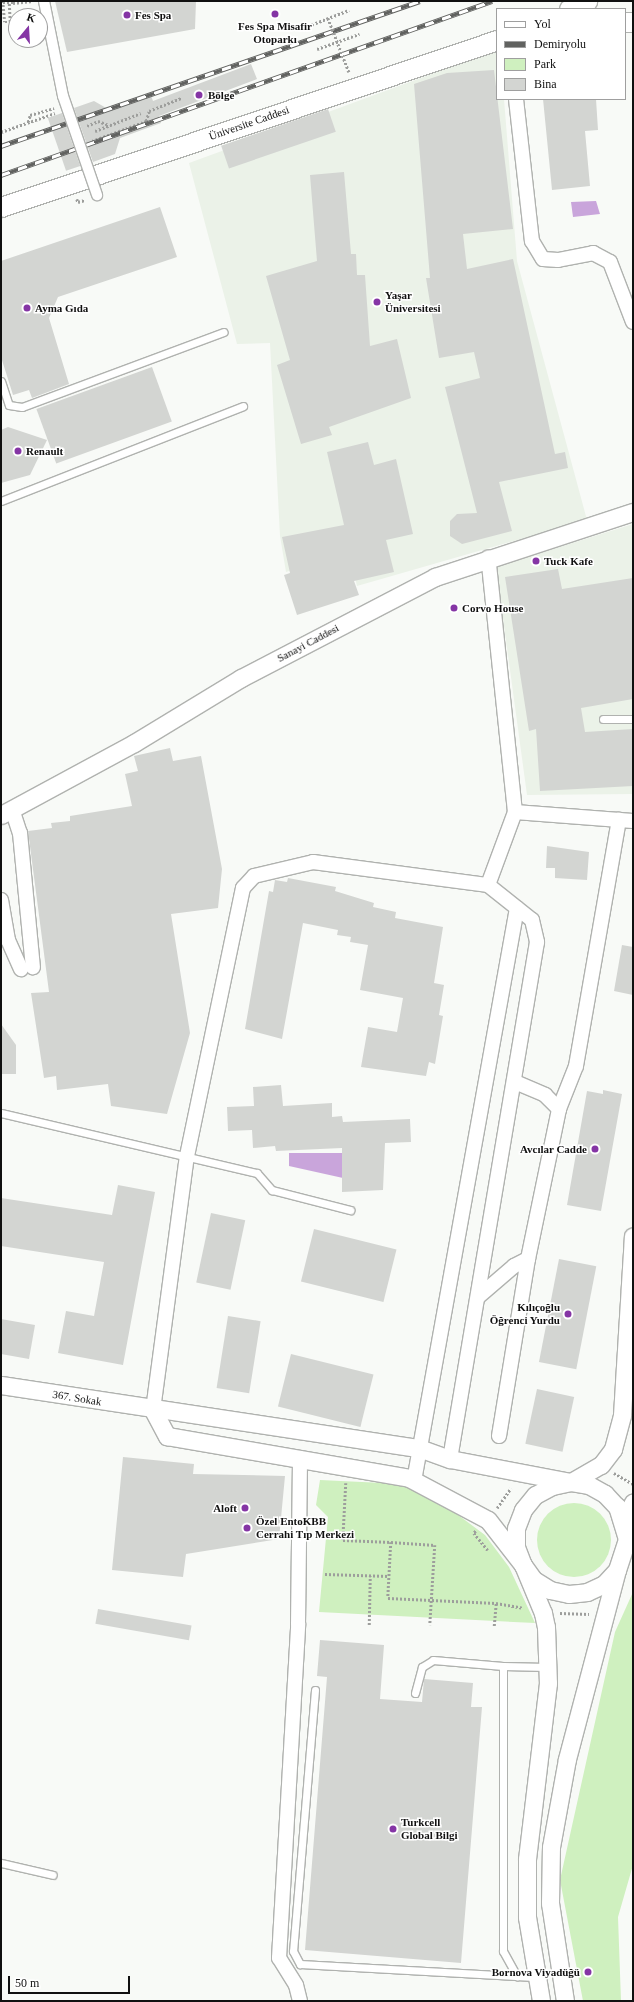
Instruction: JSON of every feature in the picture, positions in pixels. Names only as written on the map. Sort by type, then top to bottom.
[{"type":"main road","points":[[571,8],[587,1]]},
{"type":"main road","name":"Üniversite Caddesi","points":[[1,207],[496,40]]},
{"type":"street","points":[[44,1],[63,96],[97,195]]},
{"type":"street","points":[[516,100],[532,241],[543,259],[558,260],[593,253],[610,262],[633,322]]},
{"type":"street","name":"Sanayi Caddesi","points":[[6,812],[134,743],[241,678],[435,577],[488,557],[633,512]]},
{"type":"street","points":[[488,557],[514,812],[488,885]]},
{"type":"street","points":[[1,900],[8,940],[27,968],[20,833],[6,812]]},
{"type":"street","points":[[514,812],[633,821]]},
{"type":"street","points":[[499,1436],[528,1259],[559,1110],[576,1066],[619,820]]},
{"type":"street","points":[[450,1459],[515,1082],[537,942],[532,920],[488,885],[313,862],[254,876],[243,888],[187,1156],[153,1410],[167,1436],[300,1458],[414,1481],[488,1520],[534,1580],[550,1590],[568,1594],[598,1586],[617,1570]]},
{"type":"street","points":[[414,1481],[517,908]]},
{"type":"street","points":[[515,1082],[546,1095],[559,1110]]},
{"type":"street","points":[[541,2001],[534,1977],[527,1917],[527,1860],[548,1667],[543,1613],[522,1565],[516,1547],[516,1528],[523,1510],[535,1495],[552,1486],[571,1482],[601,1465],[615,1442],[622,1415],[633,1236]]},
{"type":"street","points":[[478,1297],[514,1266],[528,1259]]},
{"type":"street","name":"367. Sokak","points":[[1,1385],[153,1410],[419,1448],[450,1459],[571,1482]]},
{"type":"street","points":[[300,1458],[298,1624],[279,1958],[296,1985],[300,2001]]},
{"type":"street","points":[[571,1482],[589,1485],[605,1494],[617,1506],[629,1524]]},
{"type":"street","points":[[565,2001],[550,1903],[551,1847],[567,1759],[617,1570],[627,1539],[633,1502]]},
{"type":"lane","points":[[1,381],[9,405],[22,407],[224,332]]},
{"type":"lane","points":[[1,501],[217,419],[243,406]]},
{"type":"lane","points":[[603,719],[633,719]]},
{"type":"lane","points":[[1,1114],[258,1172],[272,1190],[350,1210]]},
{"type":"lane","points":[[415,1693],[422,1667],[432,1660],[503,1666],[548,1667]]},
{"type":"lane","points":[[503,1666],[503,1951],[517,1976]]},
{"type":"lane","points":[[315,1690],[293,1951],[300,1964],[534,1977]]},
{"type":"lane","points":[[1,1863],[53,1875]]},
{"type":"path","points":[[9,1],[10,22],[5,22],[3,2],[37,1]]},
{"type":"path","points":[[308,26],[349,10]]},
{"type":"path","points":[[328,18],[349,72]]},
{"type":"path","points":[[317,50],[359,34]]},
{"type":"path","points":[[80,145],[146,121],[149,111],[181,98]]},
{"type":"path","points":[[28,122],[30,115],[57,107]]},
{"type":"path","points":[[1,132],[59,112]]},
{"type":"path","points":[[95,131],[141,113]]},
{"type":"path","points":[[75,130],[98,121],[109,125]]},
{"type":"path","points":[[346,1467],[343,1540],[435,1545],[430,1625]]},
{"type":"path","points":[[391,1542],[388,1598],[496,1603],[523,1608]]},
{"type":"path","points":[[325,1574],[390,1576]]},
{"type":"path","points":[[369,1625],[370,1576]]},
{"type":"path","points":[[494,1626],[496,1603]]},
{"type":"shaded area","name":"Yaşar Üniversitesi","points":[[496,50],[496,100],[504,100],[517,261],[587,520],[357,586],[349,552],[286,572],[280,536],[270,343],[237,344],[189,163]]},
{"type":"shaded area","points":[[596,201],[600,214],[573,217],[571,202]]},
{"type":"shaded area","points":[[633,524],[633,794],[527,795],[496,567]]},
{"type":"shaded area","points":[[289,1153],[342,1153],[343,1178],[289,1166]]},
{"type":"green space","points":[[320,1480],[404,1484],[442,1503],[485,1535],[509,1567],[535,1623],[319,1612],[328,1517],[316,1505]]},
{"type":"green space","points":[[574,1503],[588,1506],[600,1514],[608,1526],[611,1540],[608,1554],[600,1566],[588,1574],[574,1577],[560,1574],[548,1566],[540,1554],[537,1540],[540,1526],[548,1514],[560,1506]]},
{"type":"green space","points":[[633,1592],[633,1865],[618,1917],[621,2001],[583,2001],[560,1880],[615,1632]]},
{"type":"building","name":"Fes Spa","points":[[55,1],[196,1],[195,29],[67,52]]},
{"type":"building","points":[[251,64],[257,79],[159,116],[161,123],[120,138],[115,154],[93,162],[74,108],[94,101],[108,109],[150,93],[153,101]]},
{"type":"building","points":[[494,70],[496,100],[498,100],[513,229],[463,234],[467,269],[513,259],[555,454],[565,452],[568,468],[499,482],[512,531],[462,544],[450,536],[450,521],[457,514],[477,513],[445,387],[480,378],[474,352],[439,358],[426,278],[430,278],[414,84],[447,73]]},
{"type":"building","points":[[543,100],[596,100],[598,130],[585,131],[590,186],[552,190]]},
{"type":"building","points":[[328,109],[336,132],[229,168],[221,146]]},
{"type":"building","points":[[62,113],[80,166],[66,171],[48,118]]},
{"type":"building","points":[[344,172],[351,254],[356,254],[357,275],[365,275],[370,346],[397,339],[411,398],[329,427],[332,435],[301,444],[277,365],[290,360],[266,276],[317,261],[310,175]]},
{"type":"building","name":"Ayma Gıda","points":[[160,207],[177,257],[58,297],[49,318],[69,384],[32,398],[29,390],[13,395],[1,357],[1,261]]},
{"type":"building","points":[[152,367],[172,422],[56,464],[36,409]]},
{"type":"building","name":"Renault","points":[[8,427],[47,440],[30,475],[1,483],[1,430]]},
{"type":"building","points":[[368,442],[374,465],[396,459],[413,534],[386,540],[394,572],[354,581],[359,595],[297,615],[284,575],[290,573],[282,537],[344,525],[327,452]]},
{"type":"building","points":[[558,569],[562,589],[633,578],[633,699],[581,708],[585,732],[633,729],[633,786],[540,791],[536,729],[529,731],[505,577]]},
{"type":"building","points":[[170,748],[173,761],[201,756],[222,869],[218,908],[171,914],[190,1033],[167,1114],[111,1106],[108,1084],[57,1090],[56,1076],[44,1078],[31,993],[49,992],[28,831],[52,828],[51,823],[70,821],[70,816],[132,806],[125,774],[138,771],[134,756]]},
{"type":"building","points":[[547,846],[589,852],[587,880],[555,878],[555,868],[546,868]]},
{"type":"building","points":[[288,878],[336,887],[335,891],[374,903],[373,907],[396,912],[395,918],[443,927],[434,983],[444,985],[439,1015],[443,1016],[435,1064],[429,1062],[426,1076],[361,1067],[368,1027],[397,1032],[403,998],[360,990],[368,945],[350,942],[351,937],[337,935],[338,930],[303,923],[282,1039],[245,1029],[269,891],[273,892],[275,880],[287,882]]},
{"type":"building","points":[[622,945],[633,947],[633,995],[614,991]]},
{"type":"building","points":[[1,1024],[16,1045],[16,1074],[1,1074]]},
{"type":"building","points":[[281,1085],[283,1106],[332,1103],[332,1117],[342,1116],[343,1122],[410,1119],[411,1142],[385,1143],[383,1190],[342,1192],[342,1148],[276,1151],[275,1146],[253,1148],[252,1130],[228,1131],[227,1107],[254,1106],[253,1087]]},
{"type":"building","name":"Avcılar Cadde","points":[[603,1090],[622,1094],[601,1211],[567,1205],[587,1091],[603,1094]]},
{"type":"building","points":[[118,1185],[155,1192],[123,1365],[58,1353],[66,1311],[94,1316],[104,1262],[1,1246],[1,1198],[112,1215]]},
{"type":"building","points":[[211,1213],[245,1220],[230,1290],[196,1282]]},
{"type":"building","points":[[314,1229],[396,1250],[383,1302],[301,1281]]},
{"type":"building","name":"Kılıçoğlu Öğrenci Yurdu","points":[[559,1259],[596,1266],[576,1369],[539,1362]]},
{"type":"building","points":[[228,1316],[261,1321],[249,1393],[217,1388]]},
{"type":"building","points":[[1,1319],[35,1325],[29,1359],[1,1354]]},
{"type":"building","points":[[291,1354],[373,1375],[360,1427],[278,1406]]},
{"type":"building","points":[[537,1389],[574,1397],[563,1452],[525,1444]]},
{"type":"building","points":[[123,1457],[194,1464],[193,1474],[285,1476],[279,1539],[186,1554],[183,1577],[112,1570]]},
{"type":"building","points":[[98,1609],[192,1625],[189,1640],[95,1624]]},
{"type":"building","name":"Turkcell Global Bilgi","points":[[320,1640],[384,1645],[380,1699],[422,1702],[424,1679],[473,1683],[471,1707],[482,1707],[461,1963],[305,1950],[327,1677],[317,1676]]},
{"type":"railway","points":[[1,146],[420,1]]},
{"type":"railway","points":[[1,175],[492,1]]},
{"type":"place","name":"Fes Spa Misafir Otoparkı","points":[[275,14]]},
{"type":"place","name":"Fes Spa","points":[[127,15]]},
{"type":"place","name":"Bölge","points":[[199,95]]},
{"type":"place","name":"Yaşar Üniversitesi","points":[[377,302]]},
{"type":"place","name":"Ayma Gıda","points":[[27,308]]},
{"type":"place","name":"Renault","points":[[18,451]]},
{"type":"place","name":"Tuck Kafe","points":[[536,561]]},
{"type":"place","name":"Corvo House","points":[[454,608]]},
{"type":"place","name":"Avcılar Cadde","points":[[595,1149]]},
{"type":"place","name":"Kılıçoğlu Öğrenci Yurdu","points":[[568,1314]]},
{"type":"place","name":"Aloft","points":[[245,1508]]},
{"type":"place","name":"Özel EntoKBB Cerrahi Tıp Merkezi","points":[[247,1528]]},
{"type":"place","name":"Turkcell Global Bilgi","points":[[393,1829]]},
{"type":"place","name":"Bornova Viyadüğü","points":[[588,1972]]}]
